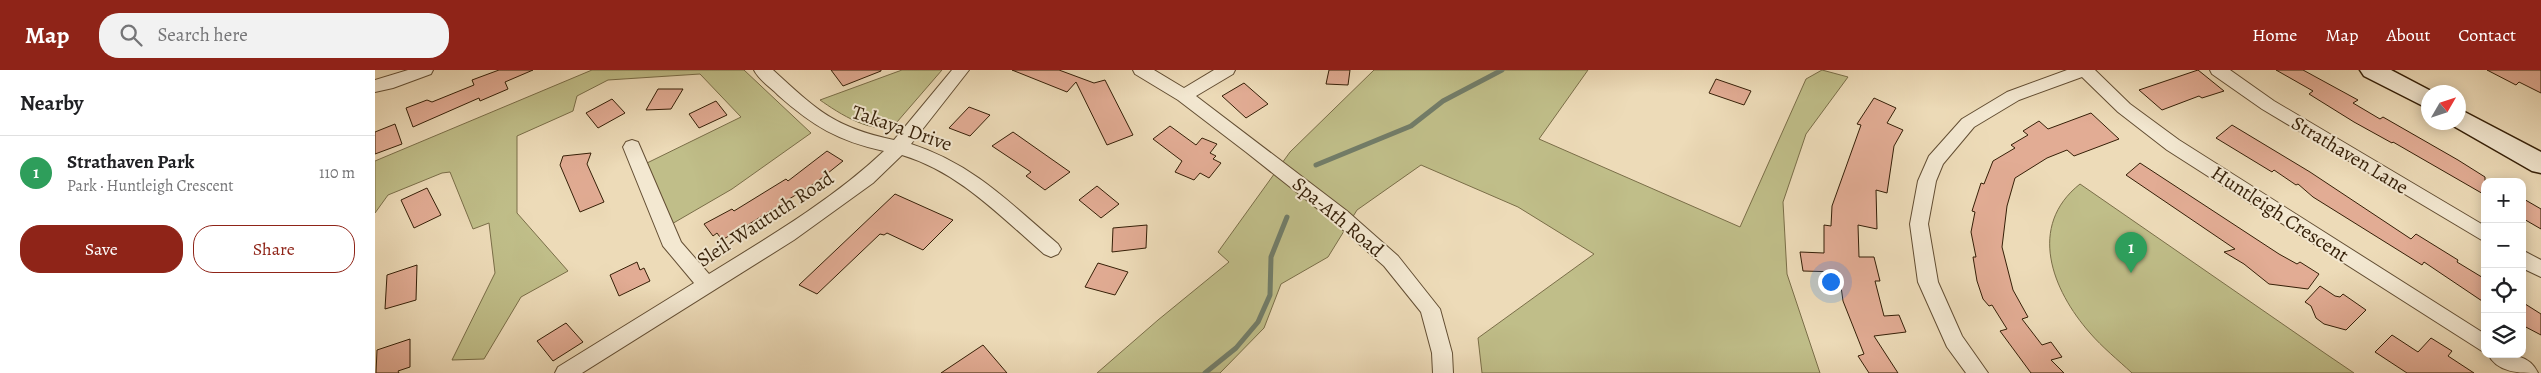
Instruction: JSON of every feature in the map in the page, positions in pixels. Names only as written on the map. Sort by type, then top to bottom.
[{"type":"main road","points":[[2372,70],[2421,97]]},
{"type":"main road","points":[[2403,70],[2431,85]]},
{"type":"main road","points":[[2466,105],[2541,146]]},
{"type":"main road","points":[[2466,122],[2541,164]]},
{"type":"street","points":[[375,86],[387,84],[425,70]]},
{"type":"street","name":"Takaya Drive","points":[[762,70],[811,114],[834,128],[858,139],[898,148],[931,159],[971,180],[1051,249]]},
{"type":"street","name":"Sleil-Waututh Road","points":[[565,373],[837,201],[867,178],[898,148],[961,70]]},
{"type":"street","name":"Spa-Ath Road","points":[[1141,70],[1184,96],[1340,216],[1391,261],[1430,309],[1442,353],[1443,373]]},
{"type":"street","points":[[1184,96],[1227,70]]},
{"type":"street","points":[[1978,373],[1955,342],[1928,282],[1919,224],[1927,181],[1935,161],[1968,123],[2013,96],[2085,70]]},
{"type":"street","name":"Huntleigh Crescent","points":[[2085,70],[2124,108],[2173,145],[2481,342]]},
{"type":"street","name":"Strathaven Lane","points":[[2218,70],[2268,105],[2481,233]]},
{"type":"street","points":[[632,148],[673,246],[706,284]]},
{"type":"street","points":[[2526,260],[2541,269]]},
{"type":"street","points":[[2505,358],[2527,373]]},
{"type":"shaded area","points":[[592,70],[744,70],[811,133],[732,189],[670,225],[647,163],[741,117],[700,74],[608,80],[577,96],[573,111],[517,136],[517,213],[568,271],[521,297],[484,359],[452,360],[495,273],[489,223],[473,229],[450,172],[442,173],[388,195],[375,213],[375,161]]},
{"type":"shaded area","points":[[902,70],[942,70],[897,122],[889,126],[868,126],[857,122],[820,100]]},
{"type":"shaded area","points":[[1374,70],[1588,70],[1539,139],[1740,227],[1806,79],[1822,70],[1848,77],[1806,134],[1783,202],[1787,274],[1820,373],[1482,373],[1478,338],[1594,254],[1518,207],[1421,165],[1357,210],[1328,257],[1281,284],[1264,328],[1220,373],[1097,373],[1229,262],[1218,252],[1290,152]]},
{"type":"shaded area","points":[[2080,184],[2354,373],[2132,373],[2090,333],[2076,316],[2056,278],[2051,258],[2050,238],[2054,219],[2064,201]]},
{"type":"building","points":[[499,70],[533,70],[505,82],[508,89],[480,101],[479,98],[413,127],[406,108],[427,100],[432,102],[474,85],[472,80]]},
{"type":"building","points":[[831,70],[881,70],[881,71],[843,86]]},
{"type":"building","points":[[1012,70],[1059,70],[1094,83],[1105,80],[1133,135],[1107,145],[1076,82],[1067,92]]},
{"type":"building","points":[[1329,70],[1350,70],[1348,85],[1326,84]]},
{"type":"building","points":[[2198,70],[2224,91],[2202,98],[2199,96],[2162,110],[2139,90]]},
{"type":"building","points":[[2276,70],[2303,70],[2358,100],[2353,103],[2380,119],[2383,117],[2485,177],[2481,178],[2481,193],[2354,122],[2309,94],[2313,91]]},
{"type":"building","points":[[2487,70],[2541,70],[2541,93],[2519,82],[2516,85]]},
{"type":"building","points":[[1716,79],[1751,91],[1744,105],[1709,93]]},
{"type":"building","points":[[1244,83],[1268,104],[1246,118],[1222,96]]},
{"type":"building","points":[[658,89],[683,89],[671,109],[646,110]]},
{"type":"building","points":[[1874,98],[1896,108],[1887,123],[1903,130],[1894,146],[1887,193],[1876,190],[1877,229],[1858,225],[1859,257],[1874,257],[1880,281],[1875,281],[1884,316],[1899,315],[1906,332],[1874,336],[1898,373],[1869,373],[1858,356],[1864,354],[1843,301],[1839,272],[1803,271],[1800,252],[1824,253],[1824,225],[1831,226],[1832,206],[1861,125],[1857,124]]},
{"type":"building","points":[[612,99],[625,113],[598,128],[586,113]]},
{"type":"building","points":[[716,101],[727,115],[699,128],[689,114]]},
{"type":"building","points":[[969,107],[990,115],[970,136],[949,128]]},
{"type":"building","points":[[2091,113],[2119,139],[2074,156],[2067,150],[2047,158],[2015,178],[2007,206],[2002,247],[2013,290],[2028,317],[2022,319],[2042,345],[2051,342],[2062,357],[2051,360],[2064,373],[2031,373],[2000,331],[2007,329],[1992,305],[1989,306],[1983,299],[1977,281],[1973,257],[1976,257],[1971,232],[1975,212],[1972,211],[1981,183],[1984,184],[1993,161],[2015,148],[2011,145],[2028,135],[2023,131],[2039,121],[2048,129]]},
{"type":"building","points":[[395,124],[402,144],[375,154],[375,132]]},
{"type":"building","points":[[2232,125],[2310,172],[2411,239],[2416,234],[2481,277],[2481,300],[2424,262],[2422,265],[2313,197],[2298,184],[2296,185],[2274,170],[2272,172],[2216,138]]},
{"type":"building","points":[[1170,126],[1196,145],[1202,138],[1217,144],[1210,153],[1216,156],[1213,159],[1221,163],[1209,178],[1200,173],[1194,180],[1175,172],[1182,161],[1153,139]]},
{"type":"building","points":[[1013,132],[1070,172],[1045,190],[1026,176],[1031,172],[992,146]]},
{"type":"building","points":[[827,151],[843,161],[818,181],[746,226],[722,240],[717,233],[713,236],[704,224],[732,209],[734,211],[786,179],[788,181]]},
{"type":"building","points":[[591,153],[587,164],[604,202],[580,212],[560,165],[563,156]]},
{"type":"building","points":[[2140,163],[2279,254],[2297,264],[2300,262],[2319,274],[2308,289],[2269,284],[2244,264],[2224,252],[2235,249],[2126,175]]},
{"type":"building","points":[[1097,186],[1119,204],[1101,218],[1079,200]]},
{"type":"building","points":[[427,188],[441,215],[414,228],[401,200]]},
{"type":"building","points":[[895,194],[953,220],[923,250],[887,233],[884,235],[880,234],[817,294],[799,285]]},
{"type":"building","points":[[2526,200],[2541,209],[2541,229],[2526,220]]},
{"type":"building","points":[[1147,225],[1146,248],[1112,252],[1113,228]]},
{"type":"building","points":[[637,262],[640,270],[644,268],[650,281],[619,296],[610,275]]},
{"type":"building","points":[[1098,263],[1128,272],[1115,295],[1085,287]]},
{"type":"building","points":[[417,265],[416,300],[385,309],[387,275]]},
{"type":"building","points":[[2320,286],[2335,296],[2340,297],[2343,294],[2366,310],[2346,330],[2324,324],[2316,318],[2311,306],[2305,302]]},
{"type":"building","points":[[2526,305],[2541,314],[2541,335],[2526,327]]},
{"type":"building","points":[[566,323],[583,342],[553,361],[537,341]]},
{"type":"building","points":[[2392,335],[2418,352],[2431,338],[2452,351],[2448,356],[2474,373],[2407,373],[2375,352]]},
{"type":"building","points":[[410,339],[410,367],[398,371],[399,373],[376,373],[377,350]]},
{"type":"building","points":[[983,345],[1007,373],[941,373]]},
{"type":"waterway","points":[[1316,165],[1411,126],[1443,101],[1502,70]]},
{"type":"waterway","points":[[1205,373],[1236,348],[1258,322],[1270,295],[1271,257],[1287,217]]},
{"type":"place","name":"Strathaven Park","points":[[2131,273]]}]
